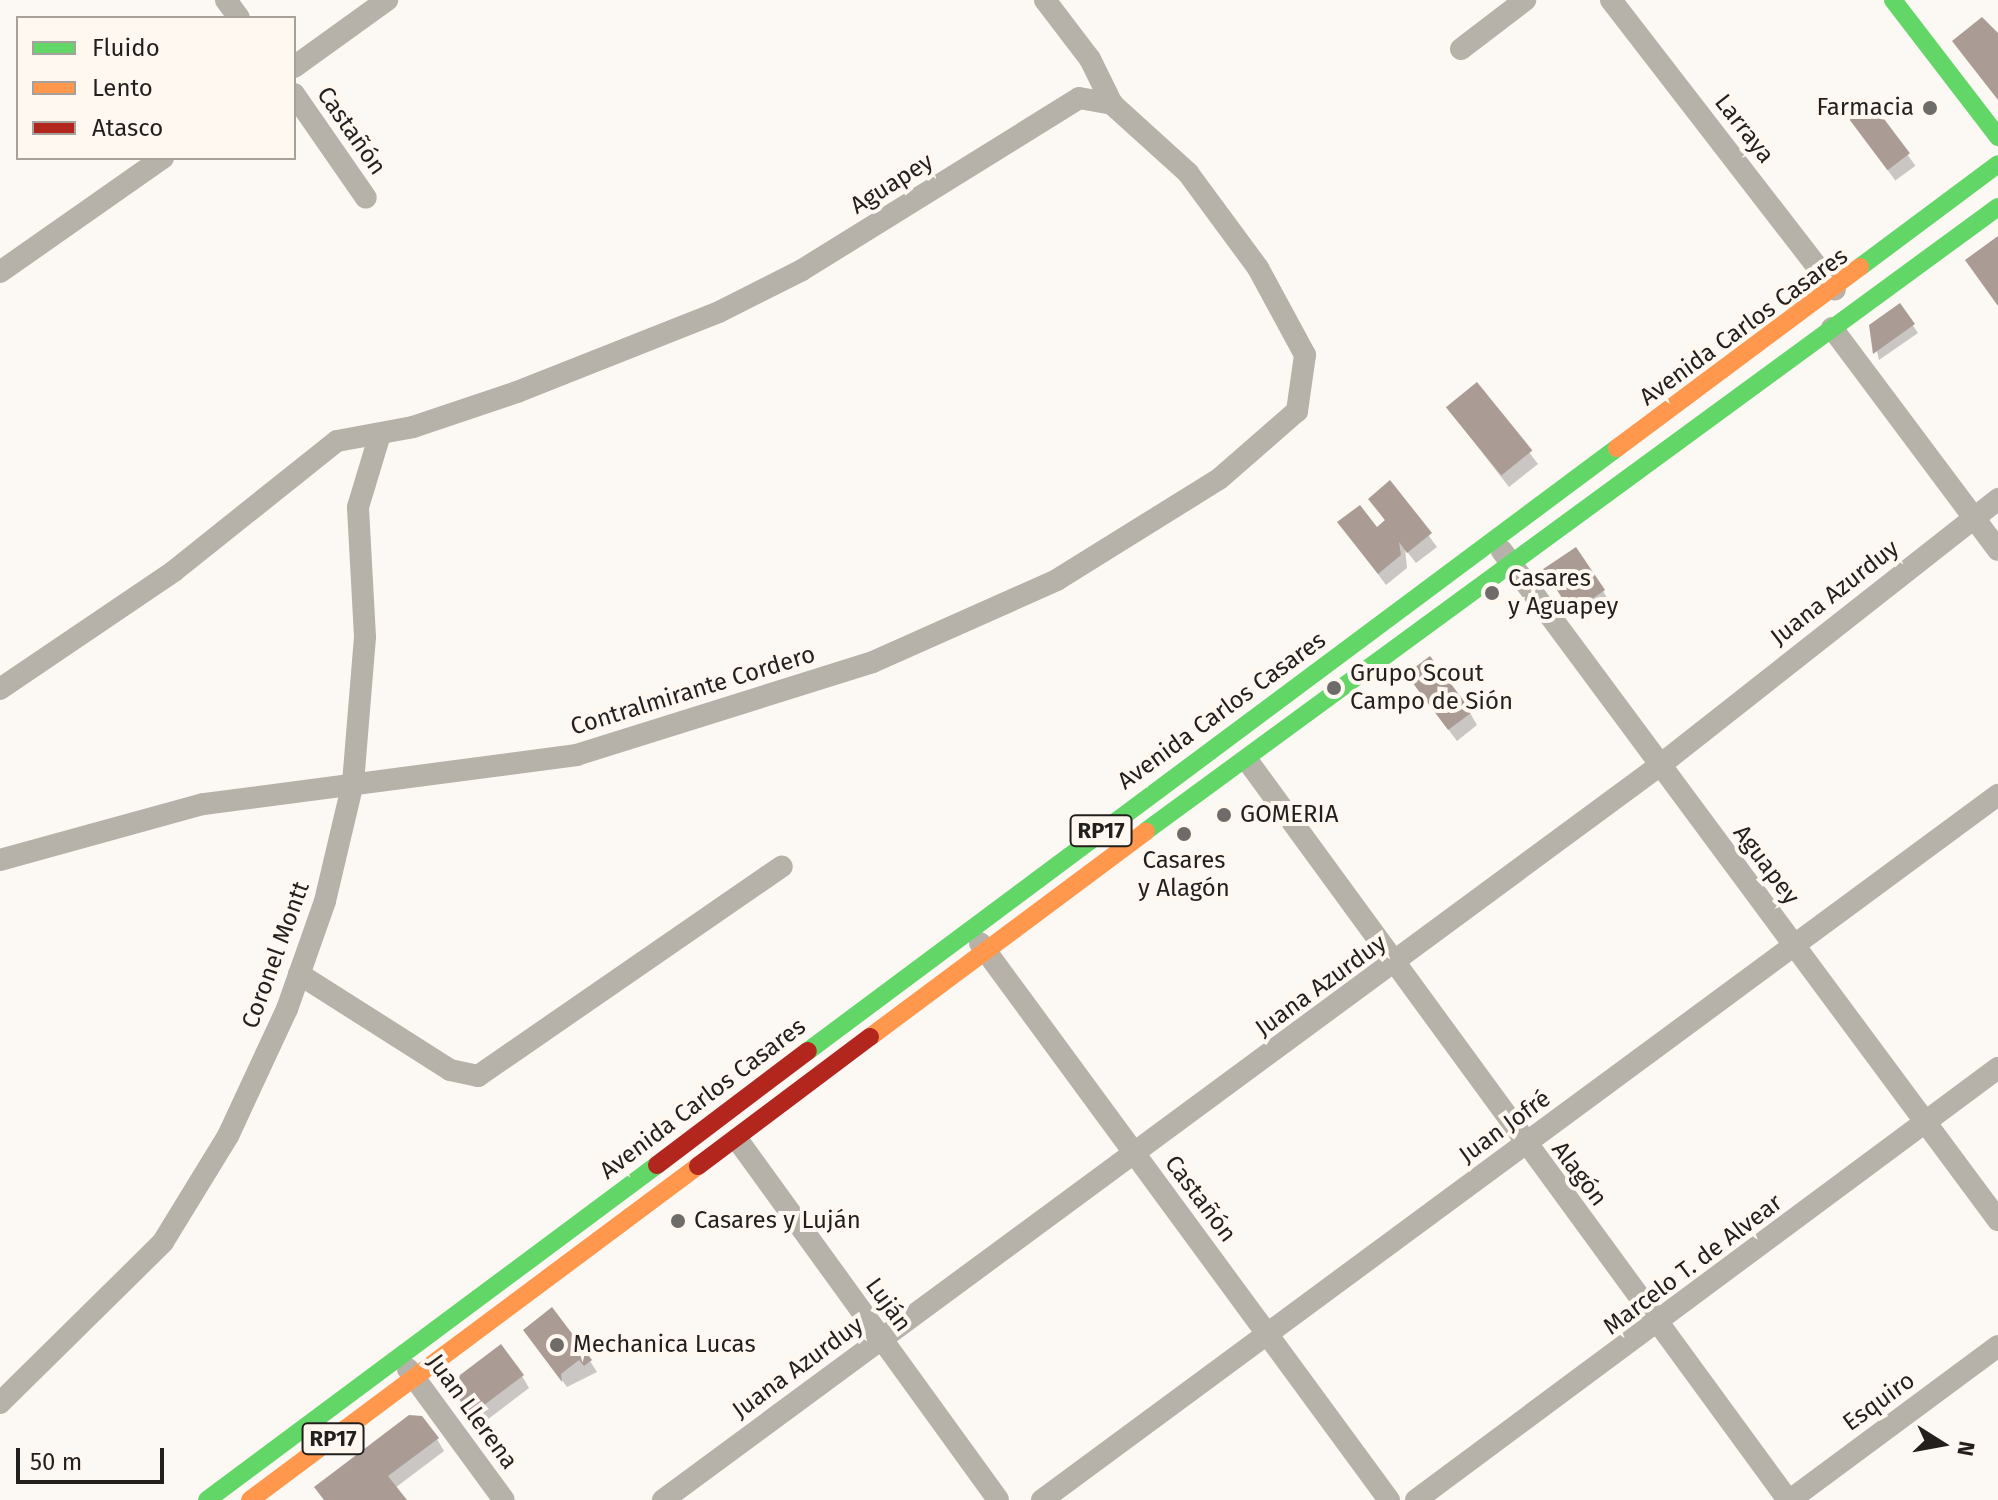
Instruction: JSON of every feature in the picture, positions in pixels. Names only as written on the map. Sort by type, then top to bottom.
[{"type":"main road","points":[[1893,0],[1998,137]]},
{"type":"main road","name":"Avenida Carlos Casares","points":[[207,1500],[970,929],[1835,290],[1998,164]]},
{"type":"main road","name":"RP17","points":[[250,1500],[1247,760],[1508,561],[1998,207]]},
{"type":"street","points":[[296,66],[387,0]]},
{"type":"street","points":[[1045,0],[1090,59],[1112,104]]},
{"type":"street","points":[[1461,49],[1525,0]]},
{"type":"street","name":"Larraya","points":[[1611,0],[1835,290]]},
{"type":"street","name":"Castañón","points":[[296,97],[366,198]]},
{"type":"street","name":"Aguapey","points":[[0,689],[174,571],[337,441],[380,434],[517,392],[719,312],[900,211],[1065,103],[1112,104]]},
{"type":"street","name":"Contralmirante Cordero","points":[[0,860],[203,804],[353,783],[491,771],[591,751],[777,696],[989,613],[1117,546],[1219,479],[1297,411],[1307,372],[1288,316],[1227,225],[1188,173],[1112,104]]},
{"type":"street","points":[[0,272],[160,160]]},
{"type":"street","points":[[1832,328],[1998,550]]},
{"type":"street","name":"Coronel Montt","points":[[0,1403],[163,1242],[228,1136],[299,974],[353,783],[365,637],[356,527],[380,434]]},
{"type":"street","name":"Juana Azurduy","points":[[663,1500],[1394,965],[1659,766],[1998,499]]},
{"type":"street","name":"Aguapey","points":[[1495,540],[1659,766],[1998,1220]]},
{"type":"street","name":"Alagón","points":[[1247,760],[1525,1145],[1789,1500]]},
{"type":"street","name":"Juan Jofré","points":[[1042,1500],[1525,1145],[1793,943],[1998,795]]},
{"type":"street","points":[[299,974],[450,1070],[478,1076],[782,866]]},
{"type":"street","name":"Castañón","points":[[970,929],[1389,1500]]},
{"type":"street","name":"Marcelo T. de Alvear","points":[[1416,1500],[1659,1324],[1998,1068]]},
{"type":"street","name":"Luján","points":[[737,1139],[998,1500]]},
{"type":"street","name":"Esquiro","points":[[1789,1500],[1998,1346]]},
{"type":"street","name":"Juan Llerena","points":[[398,1356],[504,1500]]},
{"type":"building","points":[[1982,17],[1998,33],[1998,100],[1952,41]]},
{"type":"building","points":[[1872,103],[1910,153],[1888,170],[1850,120]]},
{"type":"building","points":[[1998,236],[1998,306],[1965,260]]},
{"type":"building","points":[[1900,303],[1915,324],[1873,354],[1869,325]]},
{"type":"building","points":[[1477,382],[1532,450],[1501,476],[1446,407]]},
{"type":"building","points":[[1390,480],[1432,533],[1407,553],[1399,542],[1401,555],[1378,574],[1337,522],[1360,505],[1377,527],[1385,520],[1368,499]]},
{"type":"building","points":[[1576,547],[1605,590],[1572,612],[1543,569]]},
{"type":"building","points":[[1430,656],[1472,712],[1448,730],[1406,674]]},
{"type":"building","name":"Mechanica Lucas","points":[[552,1307],[592,1360],[584,1366],[579,1360],[561,1374],[562,1382],[523,1330]]},
{"type":"building","points":[[501,1344],[524,1375],[471,1415],[455,1394],[460,1375]]},
{"type":"building","points":[[409,1415],[422,1416],[439,1438],[388,1476],[407,1500],[324,1500],[314,1487]]},
{"type":"traffic: fast","points":[[1893,0],[1998,137]]},
{"type":"traffic: fast","points":[[1860,267],[1998,164]]},
{"type":"traffic: fast","points":[[1146,831],[1998,207]]},
{"type":"traffic: fast","points":[[808,1051],[1617,448]]},
{"type":"traffic: fast","points":[[207,1500],[657,1165]]},
{"type":"traffic: slow","points":[[1617,448],[1860,267]]},
{"type":"traffic: slow","points":[[870,1037],[1146,831]]},
{"type":"traffic: slow","points":[[250,1500],[698,1166]]},
{"type":"traffic: jam","points":[[698,1166],[870,1037]]},
{"type":"traffic: jam","points":[[657,1165],[808,1051]]},
{"type":"place","name":"Farmacia","points":[[1930,108]]},
{"type":"place","name":"Casares y Aguapey","points":[[1492,593]]},
{"type":"place","name":"Grupo Scout Campo de Sión","points":[[1334,688]]},
{"type":"place","name":"GOMERIA","points":[[1224,815]]},
{"type":"place","name":"Casares y Alagón","points":[[1184,834]]},
{"type":"place","name":"Casares y Luján","points":[[678,1221]]},
{"type":"place","name":"Mechanica Lucas","points":[[557,1345]]}]
